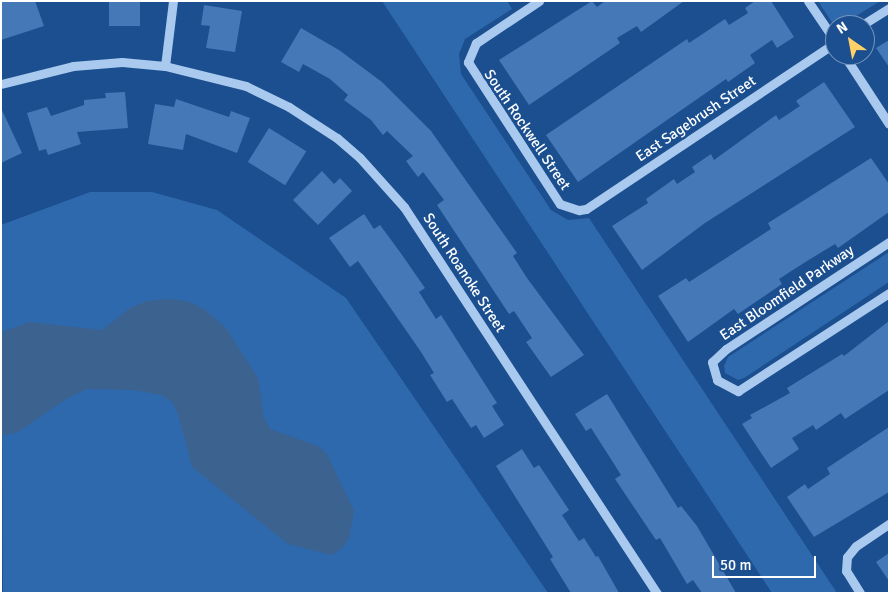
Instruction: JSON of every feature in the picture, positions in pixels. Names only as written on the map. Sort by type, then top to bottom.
[{"type":"street","points":[[165,66],[173,1]]},
{"type":"street","name":"South Rockwell Street","points":[[539,1],[476,43],[468,62],[560,204],[570,208]]},
{"type":"street","points":[[808,1],[825,27]]},
{"type":"street","points":[[875,17],[889,8]]},
{"type":"street","name":"East Sagebrush Street","points":[[570,208],[586,209],[825,49]]},
{"type":"street","name":"South Roanoke Street","points":[[1,84],[73,66],[122,62],[165,66],[221,78],[270,96],[337,138],[386,184],[404,207],[657,593]]},
{"type":"street","points":[[851,65],[889,124]]},
{"type":"street","name":"East Bloomfield Parkway","points":[[889,242],[726,349],[712,362],[717,380],[738,391],[889,293]]},
{"type":"street","points":[[860,593],[848,574],[846,564],[850,550],[889,524]]},
{"type":"shaded area","points":[[382,1],[507,1],[512,9],[465,39],[459,54],[461,74],[551,210],[568,220],[589,218],[837,593],[772,593]]},
{"type":"shaded area","points":[[818,1],[880,1],[858,15],[827,15]]},
{"type":"shaded area","points":[[90,192],[152,192],[217,210],[346,298],[548,593],[3,593],[1,225]]},
{"type":"shaded area","points":[[889,252],[889,282],[744,378],[738,380],[725,373],[724,366],[728,357]]},
{"type":"shaded area","points":[[168,299],[187,301],[204,309],[226,328],[258,378],[264,417],[270,429],[318,446],[327,454],[354,511],[349,538],[343,547],[332,555],[288,544],[192,467],[178,414],[172,402],[161,395],[134,390],[87,389],[66,399],[18,432],[1,436],[1,332],[30,322],[102,330],[130,308],[147,301]]},
{"type":"building","points":[[1,1],[35,1],[44,26],[1,40]]},
{"type":"building","points":[[109,1],[140,1],[140,26],[109,26]]},
{"type":"building","points":[[592,1],[597,7],[605,1],[684,1],[641,32],[637,26],[617,38],[620,43],[529,105],[499,60]]},
{"type":"building","points":[[755,1],[771,1],[794,37],[777,48],[772,40],[750,55],[755,63],[728,82],[726,79],[578,182],[546,135],[687,39],[689,43],[725,19],[729,25],[748,13],[745,8]]},
{"type":"building","points":[[204,5],[242,11],[235,52],[206,48],[210,26],[201,25]]},
{"type":"building","points":[[301,28],[339,50],[382,82],[431,131],[517,253],[513,256],[527,278],[584,355],[551,377],[526,342],[532,338],[514,311],[509,314],[437,205],[444,200],[423,172],[418,177],[406,161],[413,156],[387,131],[383,135],[371,120],[344,100],[348,95],[330,79],[303,64],[299,72],[281,62]]},
{"type":"building","points":[[889,40],[889,67],[876,48]]},
{"type":"building","points":[[824,82],[855,127],[705,223],[642,270],[612,226],[648,203],[646,199],[674,179],[677,184],[695,172],[692,167],[711,154],[714,160],[776,115],[779,120],[800,106],[796,101]]},
{"type":"building","points":[[125,92],[128,128],[77,132],[81,144],[48,155],[46,149],[39,151],[27,113],[47,107],[51,116],[84,105],[84,100],[106,98],[105,93]]},
{"type":"building","points":[[176,99],[229,117],[231,111],[250,118],[237,153],[186,134],[183,150],[148,144],[155,104],[174,107]]},
{"type":"building","points":[[1,108],[22,153],[1,163]]},
{"type":"building","points":[[269,128],[306,151],[285,185],[248,162]]},
{"type":"building","points":[[871,158],[889,184],[889,212],[838,248],[835,244],[779,279],[782,284],[738,314],[734,309],[688,342],[658,296],[686,278],[689,282],[771,229],[768,223]]},
{"type":"building","points":[[322,171],[334,184],[340,178],[352,191],[318,225],[293,200]]},
{"type":"building","points":[[364,214],[374,229],[380,225],[400,252],[425,288],[419,292],[436,319],[441,315],[497,403],[492,406],[504,425],[484,438],[476,425],[471,428],[452,399],[447,402],[430,375],[434,373],[421,352],[358,261],[350,267],[329,238]]},
{"type":"building","points":[[889,321],[889,390],[845,419],[841,413],[816,430],[813,425],[792,438],[799,449],[771,468],[742,424],[752,418],[750,415],[790,393],[787,388],[842,354],[844,356]]},
{"type":"building","points":[[607,394],[678,508],[681,506],[697,526],[736,593],[702,593],[693,580],[687,584],[660,538],[656,540],[615,479],[621,475],[591,428],[586,431],[575,414]]},
{"type":"building","points":[[889,427],[889,492],[814,537],[787,497],[805,484],[808,489],[830,474],[827,468]]},
{"type":"building","points":[[522,449],[534,468],[539,465],[569,510],[562,515],[579,541],[584,538],[596,557],[598,556],[619,593],[571,593],[550,559],[553,557],[496,466]]},
{"type":"building","points":[[889,553],[889,581],[876,562]]}]
